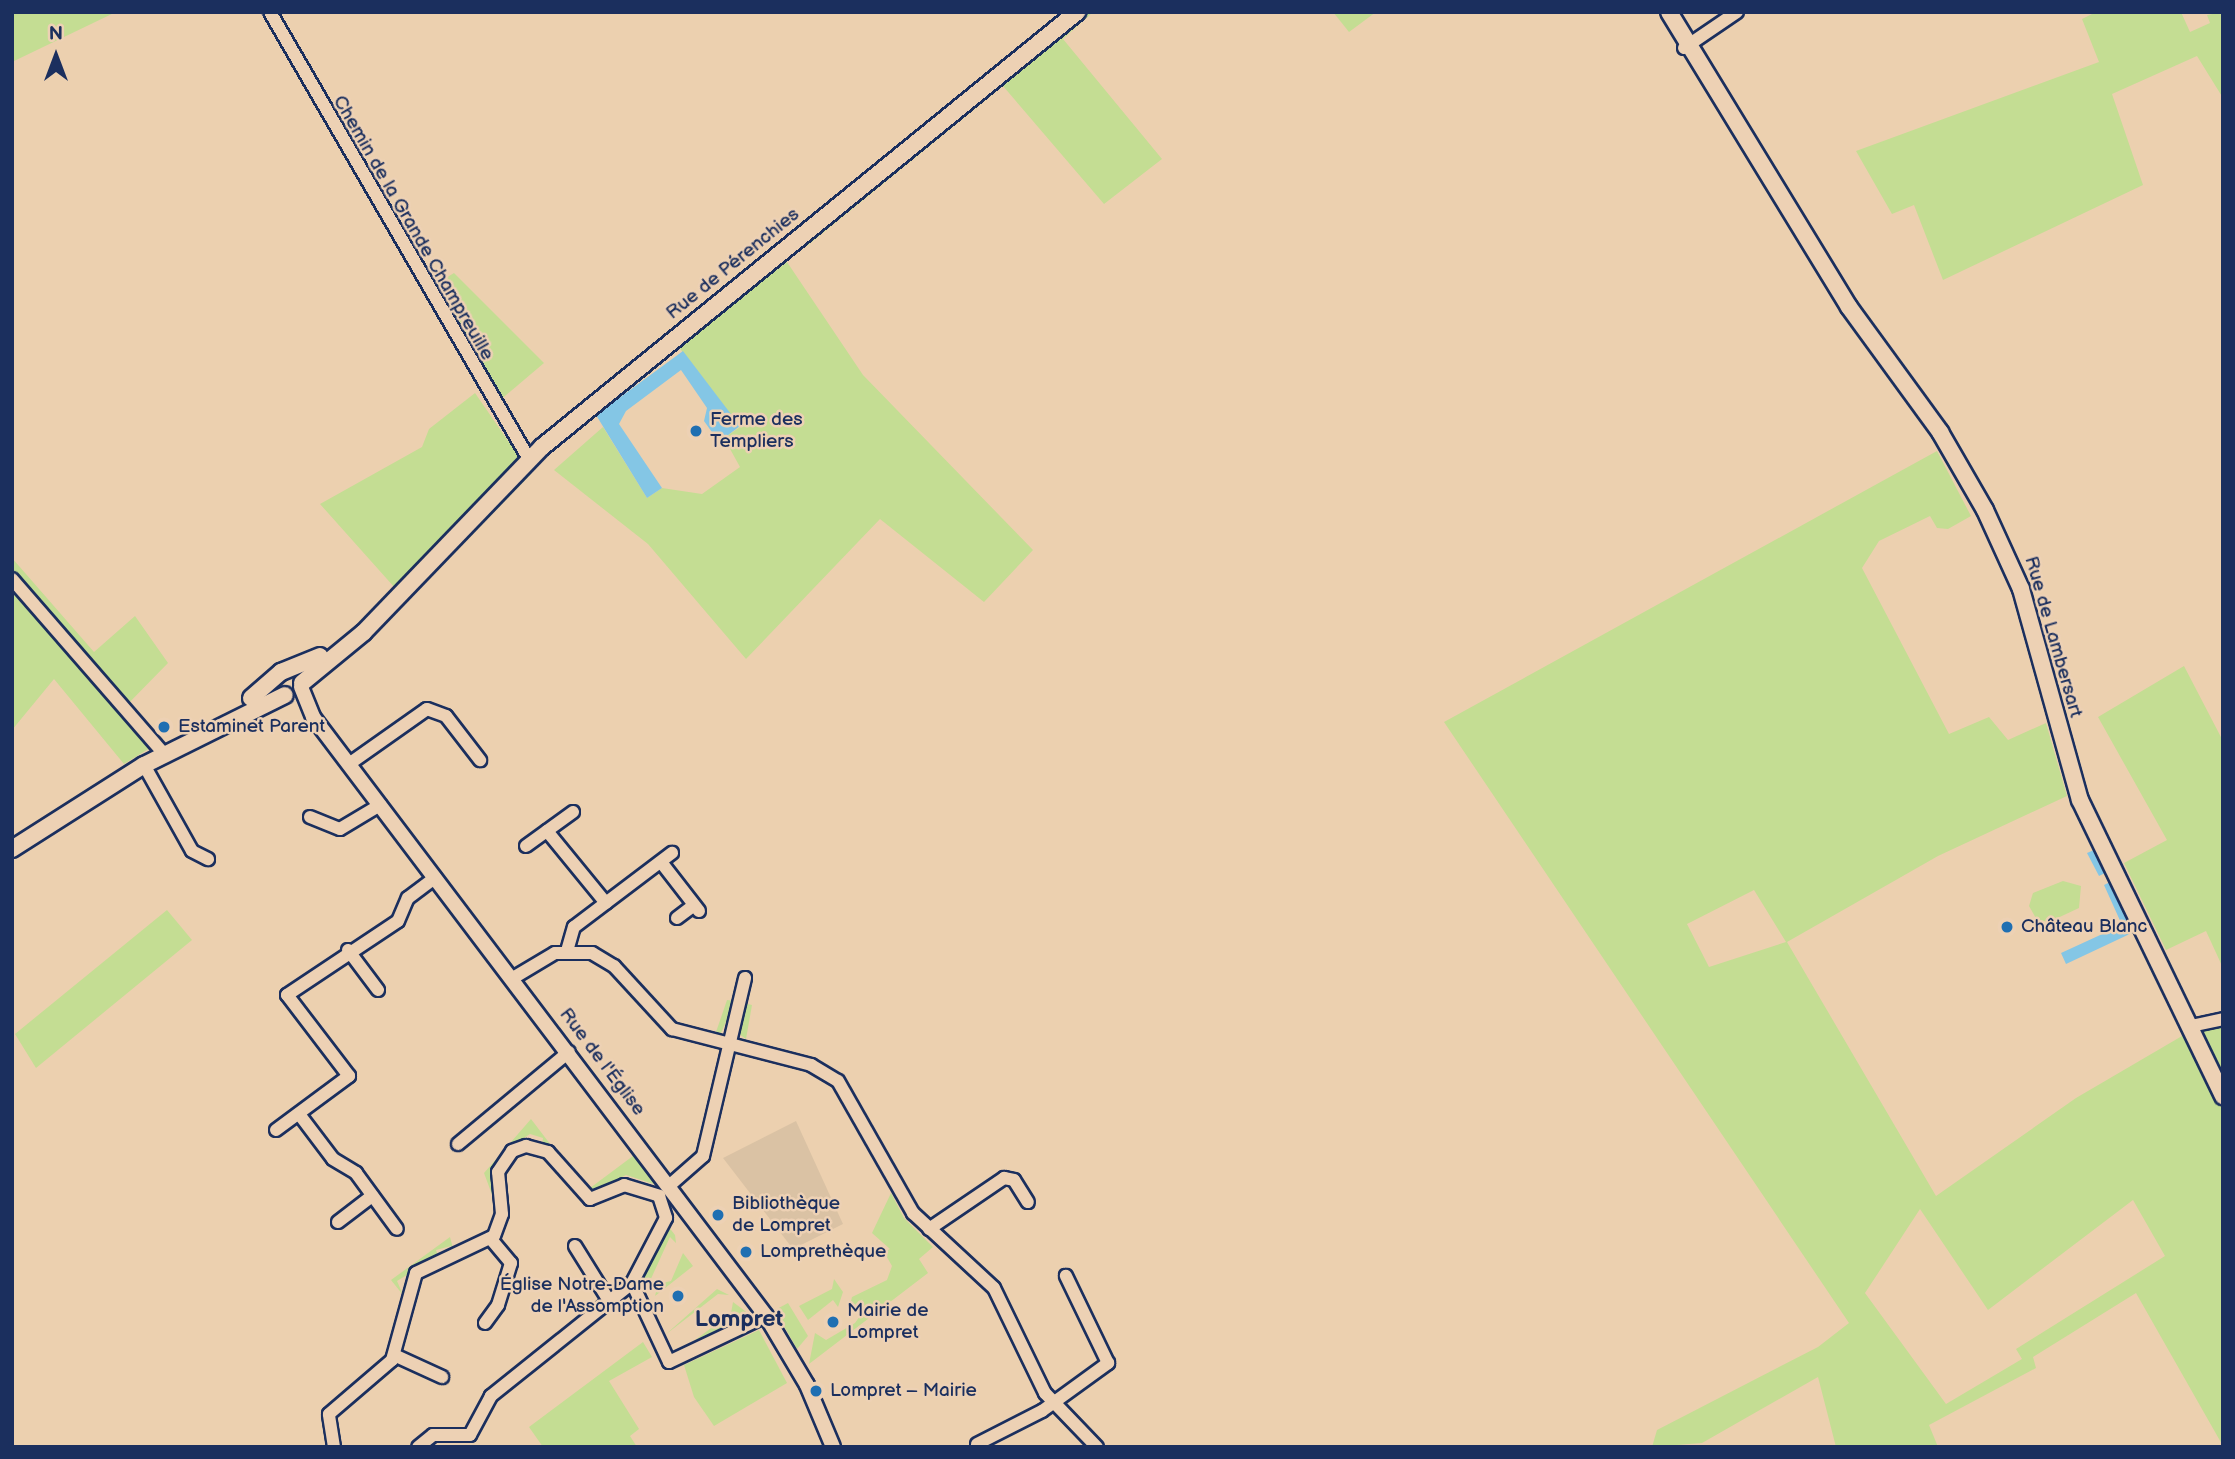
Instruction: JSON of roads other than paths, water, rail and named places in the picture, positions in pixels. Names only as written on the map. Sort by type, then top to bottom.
[{"type":"main road","name":"Rue de Pérenchies","points":[[378,616],[529,459],[1077,12]]},
{"type":"main road","name":"Rue de Lambersart","points":[[1660,12],[1687,46]]},
{"type":"main road","name":"Rue de Lambersart","points":[[1669,12],[1725,110],[1869,338],[1940,432],[1994,527],[2027,608],[2076,789],[2223,1096]]},
{"type":"main road","points":[[206,730],[281,674],[378,616]]},
{"type":"main road","points":[[12,849],[144,765],[206,730],[294,690],[378,616]]},
{"type":"main road","points":[[281,674],[296,672],[294,690]]},
{"type":"main road","points":[[281,674],[294,690]]},
{"type":"street","name":"Chemin de la Grande Champreuille","points":[[270,12],[529,459]]},
{"type":"street","points":[[1687,46],[1737,12]]},
{"type":"street","points":[[12,579],[164,754]]},
{"type":"street","name":"Rue de l'Église","points":[[294,690],[671,1186],[766,1316],[811,1392],[833,1447]]},
{"type":"street","points":[[349,764],[427,709],[446,716],[481,760]]},
{"type":"street","points":[[144,765],[192,851],[208,859]]},
{"type":"street","points":[[310,817],[341,829],[380,805]]},
{"type":"street","points":[[526,846],[573,812]]},
{"type":"street","points":[[547,831],[606,903]]},
{"type":"street","points":[[567,951],[572,929],[672,853]]},
{"type":"street","points":[[661,862],[696,908],[677,918]]},
{"type":"street","points":[[276,1130],[349,1076],[288,995],[348,950],[398,921],[408,898],[435,878]]},
{"type":"street","points":[[348,950],[378,990]]},
{"type":"street","points":[[513,978],[538,959],[567,951],[606,960],[673,1030],[811,1065],[838,1081],[909,1207],[929,1230],[999,1295],[1052,1404],[1097,1447]]},
{"type":"street","points":[[659,1196],[703,1156],[745,978]]},
{"type":"street","points":[[2191,1026],[2223,1019]]},
{"type":"street","points":[[458,1144],[569,1052]]},
{"type":"street","points":[[299,1114],[372,1196],[397,1229]]},
{"type":"street","points":[[334,1447],[327,1428],[333,1406],[394,1355],[416,1273],[491,1239],[502,1214],[498,1172],[519,1147],[552,1155],[586,1198],[624,1185],[659,1196]]},
{"type":"street","points":[[929,1230],[1004,1178],[1014,1180],[1028,1202]]},
{"type":"street","points":[[338,1222],[372,1196]]},
{"type":"street","points":[[418,1447],[433,1435],[473,1441],[491,1396],[608,1298],[632,1283],[666,1218],[659,1196]]},
{"type":"street","points":[[485,1322],[498,1305],[511,1262],[491,1239]]},
{"type":"street","points":[[575,1246],[608,1298]]},
{"type":"street","points":[[977,1444],[1052,1404],[1109,1360],[1066,1276]]},
{"type":"street","points":[[632,1283],[663,1358],[676,1362],[766,1316]]},
{"type":"street","points":[[394,1355],[442,1377]]},
{"type":"water","points":[[683,351],[740,426],[719,442],[704,421],[707,408],[681,370],[626,411],[619,424],[662,488],[647,498],[596,415]]},
{"type":"water","points":[[2094,850],[2105,873],[2099,876],[2087,853]]},
{"type":"water","points":[[2110,882],[2134,932],[2066,964],[2061,953],[2122,925],[2104,885]]},
{"type":"place","name":"Ferme des Templiers","points":[[696,431]]},
{"type":"place","name":"Estaminet Parent","points":[[164,727]]},
{"type":"place","name":"Château Blanc","points":[[2007,927]]},
{"type":"place","name":"Bibliothèque de Lompret","points":[[718,1215]]},
{"type":"place","name":"Lomprethèque","points":[[746,1252]]},
{"type":"place","name":"Église Notre-Dame de l'Assomption","points":[[678,1296]]},
{"type":"place","name":"Mairie de Lompret","points":[[833,1322]]},
{"type":"place","name":"Lompret – Mairie","points":[[816,1391]]},
{"type":"district","name":"Lompret","points":[[739,1319]]}]
